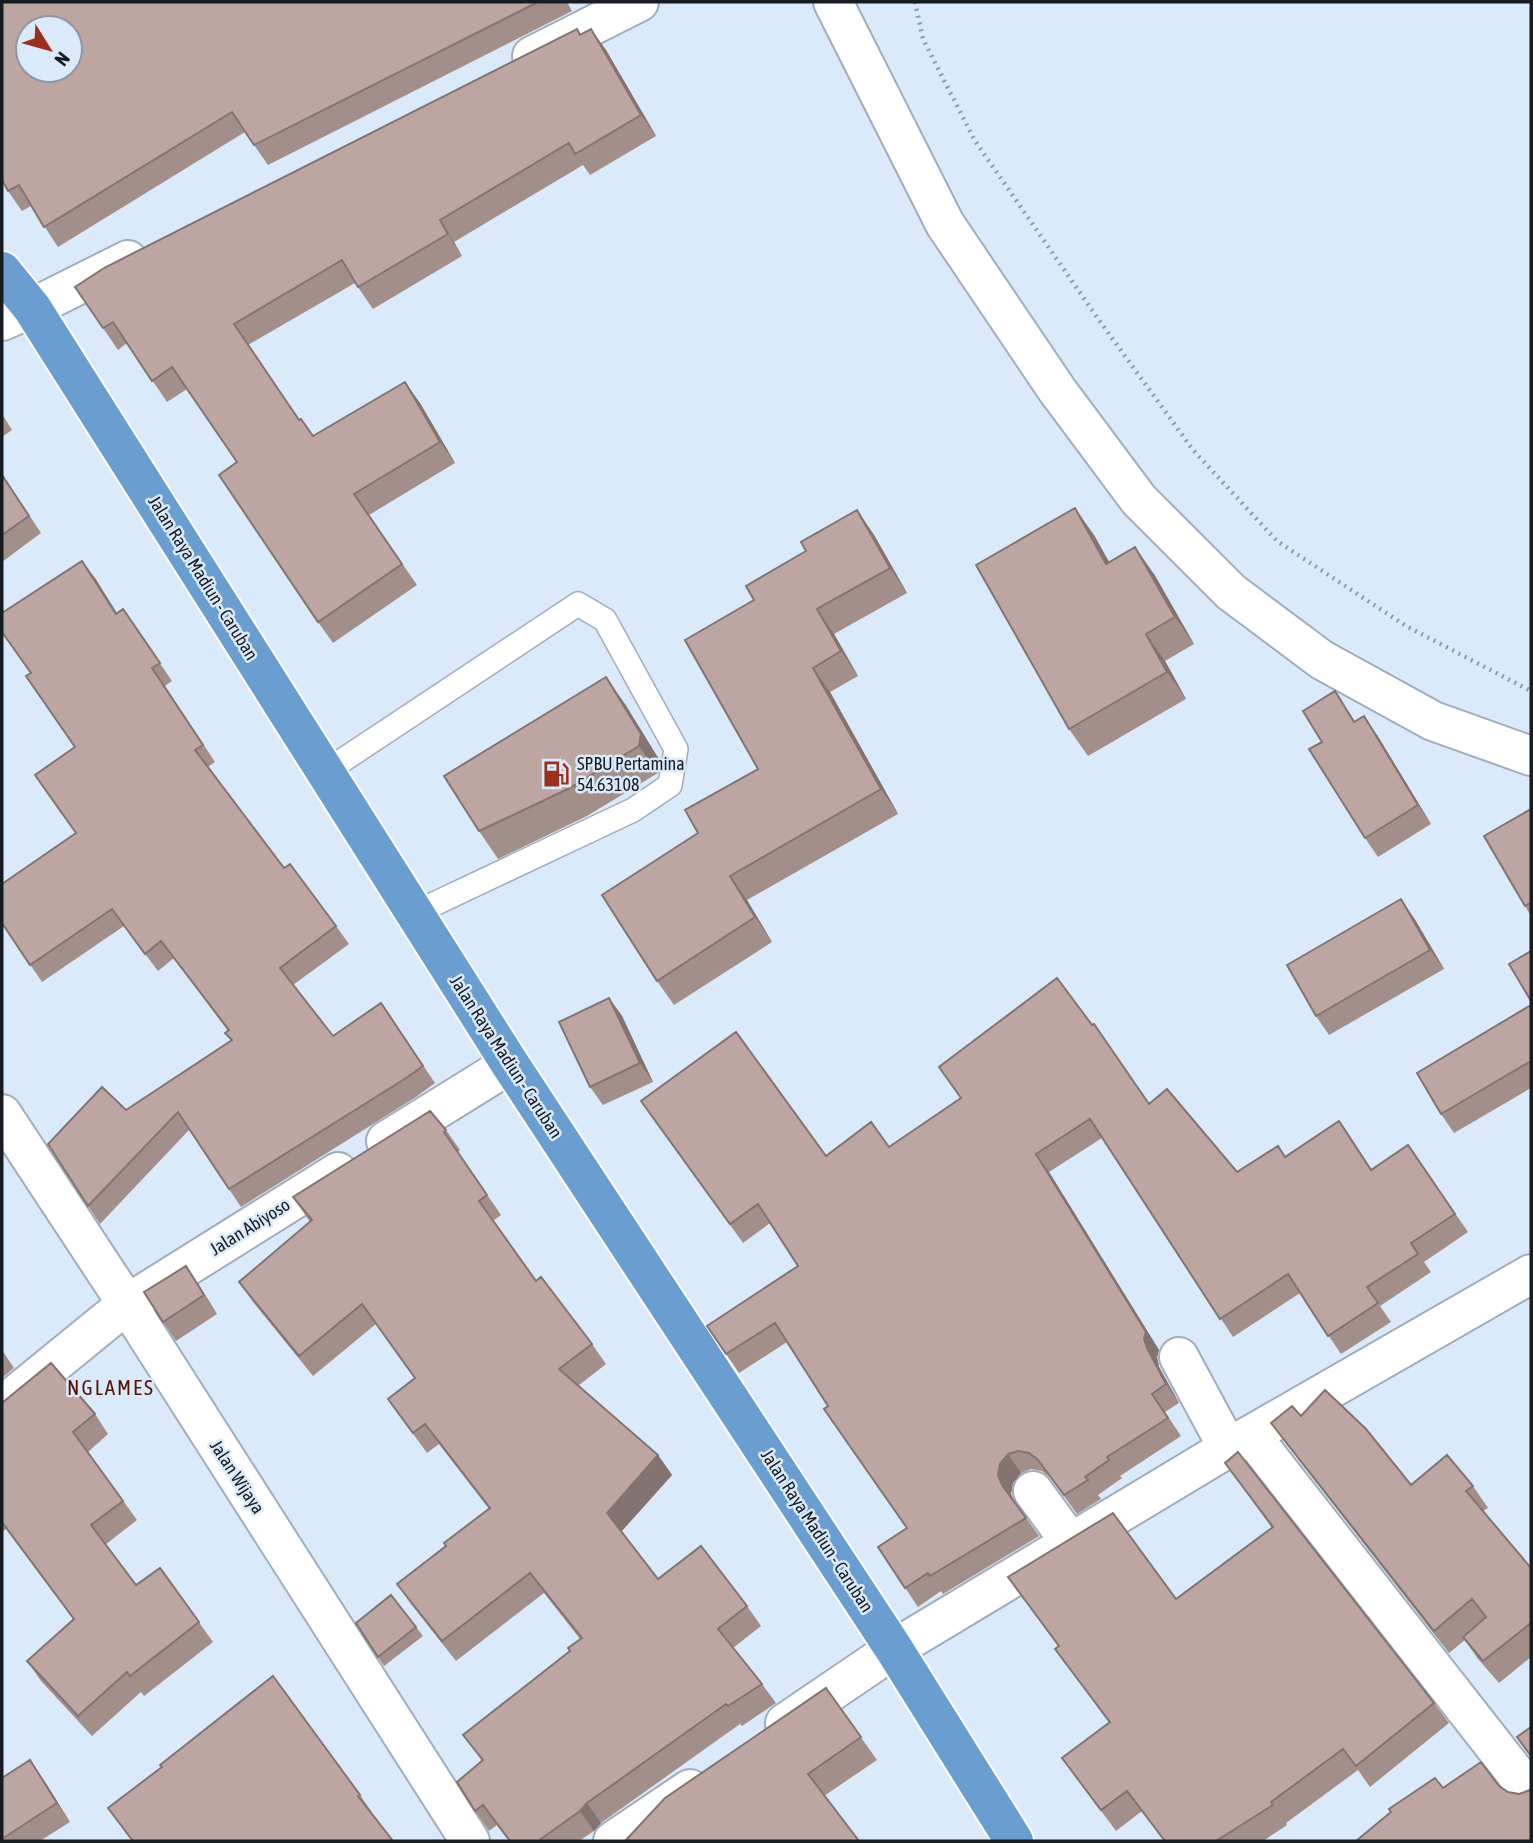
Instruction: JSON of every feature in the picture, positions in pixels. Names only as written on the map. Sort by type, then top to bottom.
[{"type":"highway","name":"Jalan Raya Madiun - Caruban","points":[[2,271],[17,314],[326,772],[510,1064],[894,1649],[1014,1841]]},
{"type":"street","points":[[833,2],[944,224],[1057,390],[1139,500],[1231,592],[1322,660],[1433,721],[1531,756]]},
{"type":"street","points":[[501,72],[619,6]]},
{"type":"street","points":[[17,314],[155,246]]},
{"type":"street","name":"Jalan Abiyoso","points":[[2,1406],[127,1304],[510,1064]]},
{"type":"street","name":"Jalan Wijaya","points":[[2,1114],[127,1304],[470,1841]]},
{"type":"street","points":[[760,1741],[894,1649],[1240,1442],[1531,1274]]},
{"type":"street","points":[[1179,1357],[1240,1442],[1531,1793]]},
{"type":"street","points":[[1033,1491],[1071,1543]]},
{"type":"street","points":[[613,1841],[715,1772]]},
{"type":"lane","points":[[326,772],[578,604],[606,620],[676,749],[670,785],[633,810],[415,913]]},
{"type":"path","points":[[915,2],[923,39],[975,141],[1193,450],[1277,541],[1406,626],[1531,691]]},
{"type":"building","points":[[2,2],[538,2],[254,145],[232,112],[44,227],[19,185],[8,191],[2,180]]},
{"type":"building","points":[[577,29],[580,35],[591,29],[641,115],[575,154],[569,143],[440,220],[448,234],[358,287],[342,260],[234,324],[299,420],[301,419],[313,436],[405,382],[440,442],[354,494],[402,564],[318,622],[219,475],[237,462],[172,367],[152,381],[113,322],[103,328],[75,287],[104,268]]},
{"type":"building","points":[[2,475],[29,516],[2,535]]},
{"type":"building","points":[[1075,508],[1106,564],[1135,547],[1175,617],[1146,634],[1167,672],[1069,729],[976,565]]},
{"type":"building","points":[[857,510],[890,568],[817,609],[841,651],[813,668],[881,789],[730,876],[755,917],[657,981],[602,895],[698,833],[685,810],[758,769],[685,640],[754,600],[746,586],[806,551],[801,542]]},
{"type":"building","points":[[82,561],[116,614],[123,609],[160,663],[152,668],[203,745],[195,750],[284,868],[290,864],[336,926],[280,968],[333,1036],[381,1003],[423,1066],[229,1189],[178,1112],[88,1206],[48,1144],[102,1087],[126,1110],[232,1040],[225,1033],[229,1030],[161,941],[145,954],[112,909],[30,965],[2,923],[2,884],[76,833],[35,775],[75,747],[26,676],[31,673],[2,632],[2,613]]},
{"type":"building","points":[[606,677],[641,734],[639,746],[568,789],[479,831],[444,776]]},
{"type":"building","points":[[1335,691],[1354,722],[1364,716],[1418,805],[1365,838],[1309,749],[1322,742],[1303,711]]},
{"type":"building","points":[[1531,809],[1531,903],[1525,906],[1484,836]]},
{"type":"building","points":[[1401,899],[1430,950],[1316,1016],[1287,965]]},
{"type":"building","points":[[1531,951],[1531,1001],[1509,964]]},
{"type":"building","points":[[1057,978],[1092,1025],[1094,1024],[1149,1104],[1167,1089],[1237,1172],[1278,1146],[1285,1157],[1339,1121],[1371,1170],[1408,1145],[1455,1214],[1411,1243],[1418,1254],[1367,1287],[1378,1303],[1328,1336],[1288,1274],[1220,1319],[1090,1119],[1036,1154],[1146,1332],[1144,1339],[1147,1348],[1166,1384],[1152,1394],[1168,1418],[1107,1457],[1109,1460],[1085,1477],[1088,1480],[1064,1495],[1038,1460],[1029,1453],[1018,1451],[1008,1454],[1000,1464],[998,1475],[1002,1485],[1026,1518],[930,1576],[928,1573],[905,1588],[878,1547],[907,1528],[824,1409],[828,1406],[775,1323],[726,1354],[707,1326],[798,1266],[758,1204],[730,1224],[641,1101],[736,1032],[826,1156],[871,1122],[889,1147],[961,1098],[939,1067]]},
{"type":"building","points":[[609,998],[640,1063],[590,1087],[559,1022]]},
{"type":"building","points":[[1531,1005],[1531,1061],[1441,1114],[1417,1073]]},
{"type":"building","points":[[430,1111],[446,1130],[444,1132],[487,1195],[479,1201],[536,1281],[541,1277],[592,1344],[559,1369],[658,1455],[607,1513],[658,1579],[701,1546],[747,1606],[718,1629],[762,1684],[728,1706],[726,1704],[538,1841],[510,1841],[483,1805],[475,1811],[457,1782],[483,1760],[463,1735],[570,1651],[568,1648],[582,1638],[530,1573],[442,1641],[397,1584],[490,1508],[425,1424],[413,1433],[388,1399],[415,1378],[362,1304],[299,1356],[239,1282],[312,1220],[293,1197]]},
{"type":"building","points":[[186,1266],[204,1295],[163,1322],[144,1292]]},
{"type":"building","points":[[51,1363],[95,1414],[73,1432],[123,1501],[91,1525],[136,1585],[160,1568],[199,1622],[130,1676],[127,1672],[78,1716],[27,1661],[74,1619],[2,1522],[2,1403]]},
{"type":"building","points":[[1325,1390],[1366,1429],[1411,1485],[1447,1455],[1473,1486],[1466,1491],[1531,1568],[1531,1623],[1483,1661],[1463,1637],[1486,1617],[1472,1599],[1434,1631],[1271,1423],[1292,1406],[1301,1416]]},
{"type":"building","points":[[1238,1452],[1434,1703],[1356,1766],[1343,1749],[1271,1802],[1273,1805],[1216,1841],[1165,1841],[1127,1791],[1101,1810],[1062,1758],[1110,1722],[1055,1649],[1059,1646],[1008,1577],[1113,1513],[1176,1599],[1273,1527],[1225,1463]]},
{"type":"building","points":[[391,1595],[416,1627],[378,1657],[356,1623]]},
{"type":"building","points":[[273,1676],[393,1841],[133,1841],[108,1808]]},
{"type":"building","points":[[826,1688],[861,1737],[808,1774],[859,1841],[625,1841],[665,1798]]},
{"type":"building","points":[[1531,1727],[1531,1756],[1517,1737]]},
{"type":"building","points":[[30,1760],[57,1803],[2,1839],[2,1778]]},
{"type":"building","points":[[1481,1762],[1499,1786],[1508,1792],[1519,1794],[1531,1788],[1531,1841],[1356,1841],[1391,1812],[1389,1809],[1435,1778],[1443,1788]]},
{"type":"place","name":"SPBU Pertamina 54.63108","points":[[556,774]]},
{"type":"district","name":"NGLAMES","points":[[111,1388]]}]
